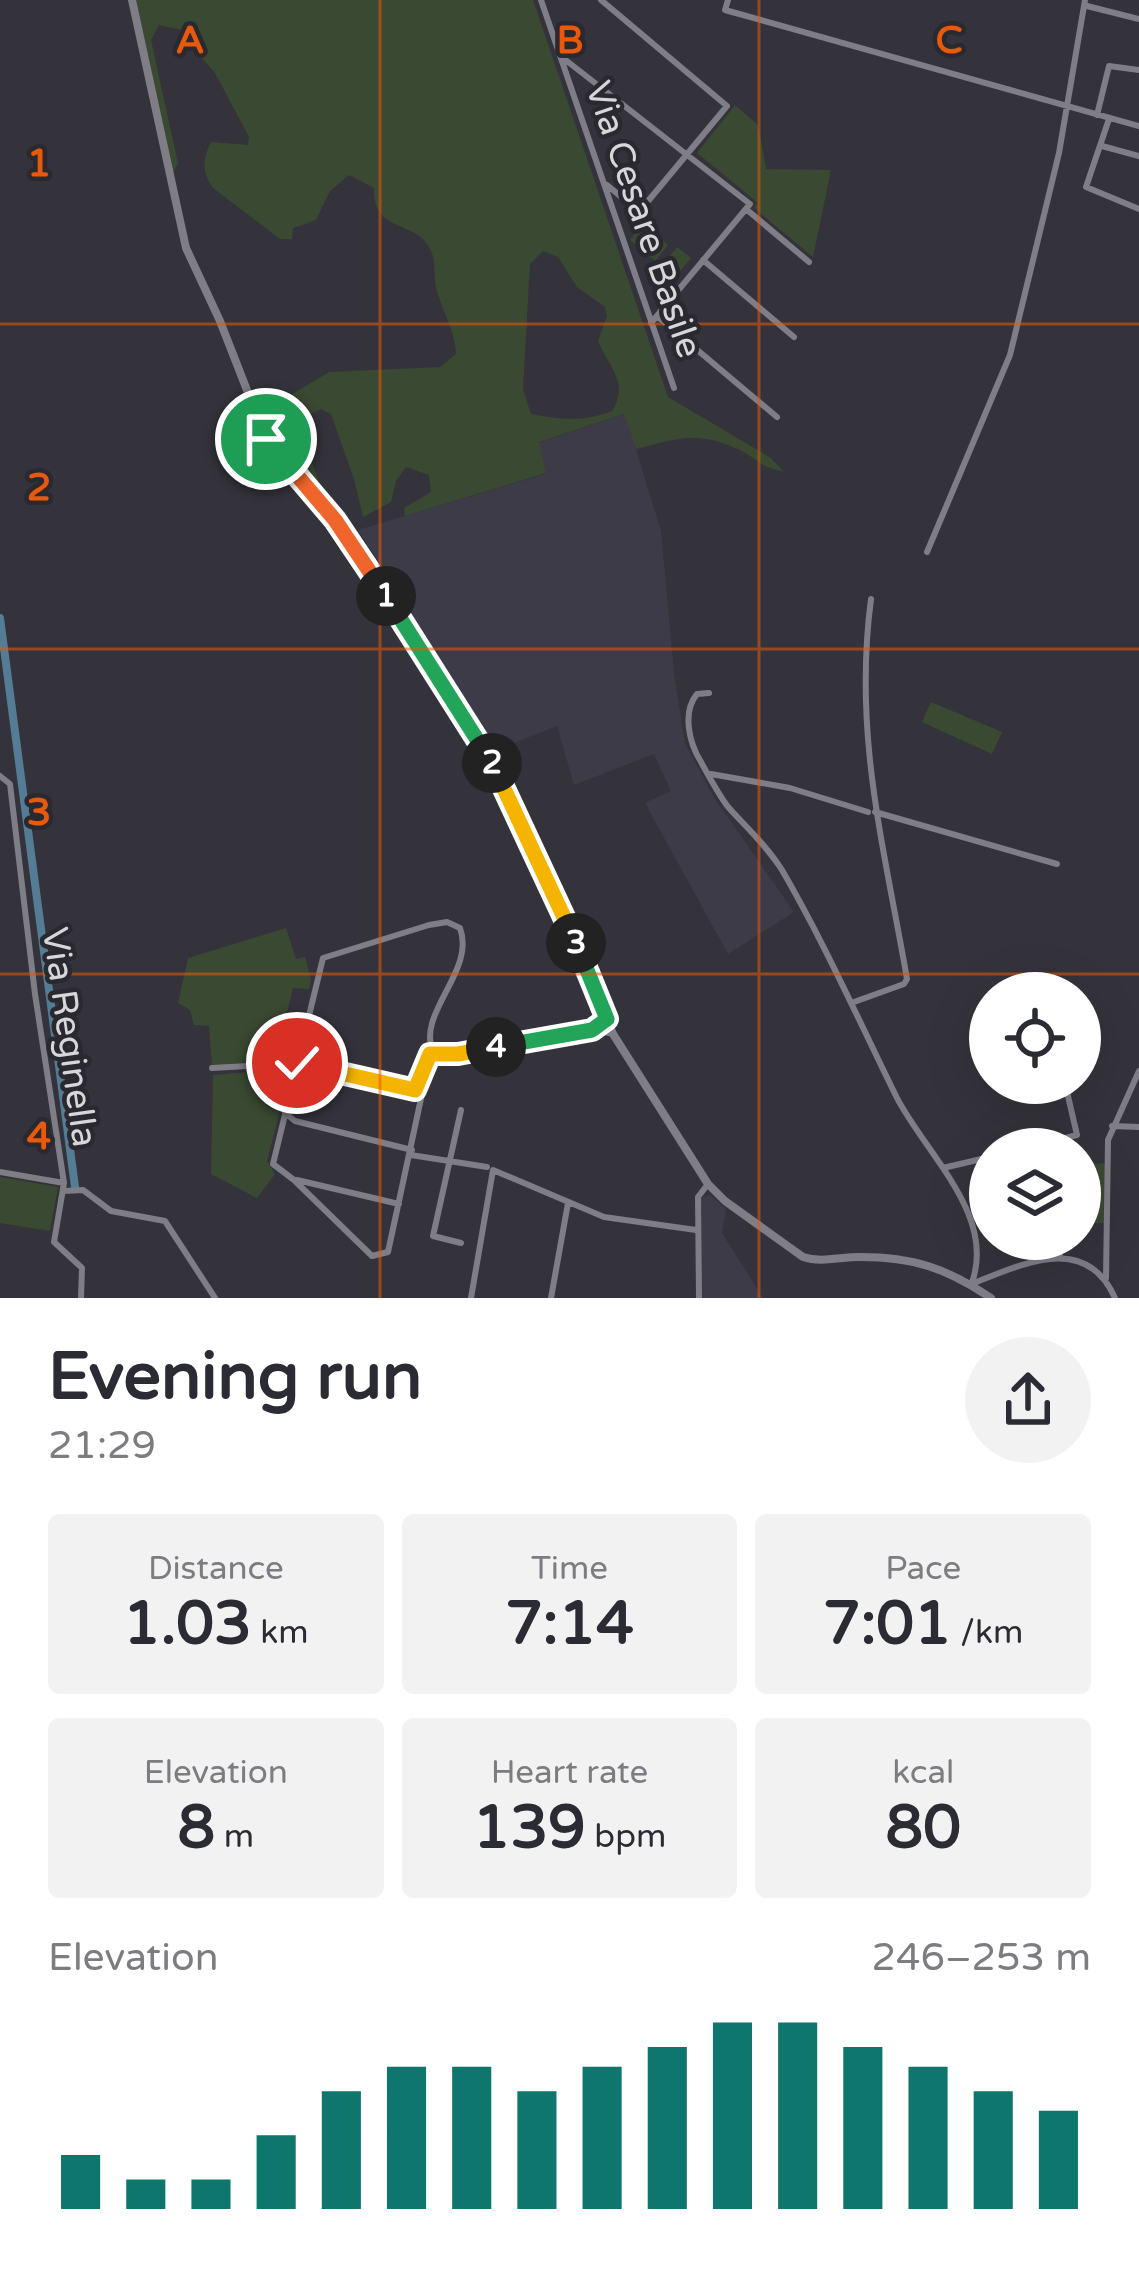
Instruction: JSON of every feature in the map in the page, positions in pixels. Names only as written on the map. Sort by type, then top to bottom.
[{"type":"street","points":[[132,0],[186,248],[266,439],[335,520],[493,764],[613,1034],[708,1184],[725,1202],[803,1257],[915,1263],[951,1271],[991,1298]]},
{"type":"street","name":"Via Cesare Basile","points":[[541,0],[674,388]]},
{"type":"street","points":[[601,0],[727,106],[639,212],[606,184]]},
{"type":"street","points":[[728,0],[725,10],[1139,126]]},
{"type":"street","points":[[927,552],[1010,355],[1068,107],[1086,3],[1139,19]]},
{"type":"street","points":[[561,56],[750,204],[654,320],[777,417]]},
{"type":"street","points":[[1096,116],[1109,66],[1139,70]]},
{"type":"street","points":[[1109,119],[1086,188],[1139,209]]},
{"type":"street","points":[[1101,146],[1139,156]]},
{"type":"street","points":[[746,209],[808,262]]},
{"type":"street","points":[[703,260],[794,337]]},
{"type":"street","points":[[854,1002],[907,979],[872,812],[867,760],[865,655],[871,599]]},
{"type":"street","points":[[709,693],[697,694],[688,712],[699,760],[725,803],[754,831],[781,868],[854,1002],[900,1103],[943,1168],[974,1232],[980,1263],[971,1285]]},
{"type":"street","points":[[711,774],[790,788],[1057,864]]},
{"type":"street","name":"Via Reginella","points":[[0,776],[10,784],[35,994],[66,1188],[54,1242],[82,1268],[81,1298]]},
{"type":"street","points":[[447,922],[460,928],[463,953],[429,1041],[433,1053],[420,1091],[388,1252],[376,1257],[273,1165],[297,1063],[323,958],[447,922]]},
{"type":"street","points":[[592,1030],[607,1019]]},
{"type":"street","points":[[433,1053],[458,1054],[592,1030],[613,1034]]},
{"type":"street","points":[[212,1068],[297,1063],[420,1091]]},
{"type":"street","points":[[1106,1278],[1108,1140],[1139,1071]]},
{"type":"street","points":[[461,1110],[434,1236],[461,1243]]},
{"type":"street","points":[[285,1113],[295,1121],[449,1163],[459,1160],[487,1167]]},
{"type":"street","points":[[1112,1126],[1139,1127]]},
{"type":"street","points":[[943,1168],[969,1162]]},
{"type":"street","points":[[471,1298],[493,1170],[604,1217],[695,1230]]},
{"type":"street","points":[[0,1172],[83,1190],[111,1211],[165,1221],[215,1298]]},
{"type":"street","points":[[294,1180],[399,1204]]},
{"type":"street","points":[[699,1298],[695,1230],[698,1197],[708,1184]]},
{"type":"street","points":[[550,1298],[568,1203]]},
{"type":"street","points":[[971,1285],[1016,1266],[1050,1260]]},
{"type":"street","points":[[1071,1260],[1091,1264],[1106,1278],[1115,1298]]},
{"type":"shaded area","points":[[625,414],[661,531],[685,743],[715,799],[794,912],[728,954],[645,803],[671,791],[654,754],[574,785],[557,726],[496,750],[358,530],[545,474],[538,443]]},
{"type":"shaded area","points":[[710,1195],[726,1209],[722,1233],[763,1298],[701,1298],[700,1198]]},
{"type":"green space","points":[[134,0],[533,0],[668,397],[771,458],[783,471],[740,450],[699,438],[636,449],[624,414],[539,442],[546,473],[405,516],[404,508],[431,492],[429,475],[406,467],[396,481],[391,502],[363,517],[331,414],[321,409],[297,420],[326,503],[289,457],[293,450],[280,445],[264,411],[329,372],[440,367],[456,354],[431,251],[420,237],[379,212],[374,188],[349,175],[330,191],[316,220],[293,228],[292,239],[280,239],[213,188],[204,166],[211,142],[248,145],[249,137],[215,73],[201,57],[192,32],[159,25],[151,40],[178,163],[172,175]],"holes":[[[543,251],[558,257],[577,287],[605,307],[607,316],[598,341],[616,374],[619,391],[612,411],[602,415],[572,419],[531,414],[523,389],[530,264]]]},
{"type":"green space","points":[[735,105],[758,125],[766,169],[831,170],[813,257],[697,153]]},
{"type":"green space","points":[[642,224],[668,245],[655,261],[630,240]]},
{"type":"green space","points":[[677,247],[691,258],[668,286],[654,275]]},
{"type":"green space","points":[[931,702],[1002,732],[992,754],[922,722]]},
{"type":"green space","points":[[286,928],[296,959],[305,957],[311,979],[309,989],[293,988],[276,1059],[212,1066],[209,1026],[194,1025],[190,1010],[178,1003],[188,958]]},
{"type":"green space","points":[[274,1070],[266,1106],[280,1111],[267,1161],[275,1174],[257,1198],[211,1174],[213,1075]]},
{"type":"green space","points":[[1101,1163],[1105,1163],[1104,1223],[1101,1223]]},
{"type":"green space","points":[[0,1177],[58,1187],[50,1231],[0,1223]]},
{"type":"waterway","points":[[0,618],[75,1187]]},
{"type":"route","points":[[266,439],[335,520],[493,764],[607,1019],[592,1030],[458,1054],[430,1054],[415,1090],[297,1063]]}]
